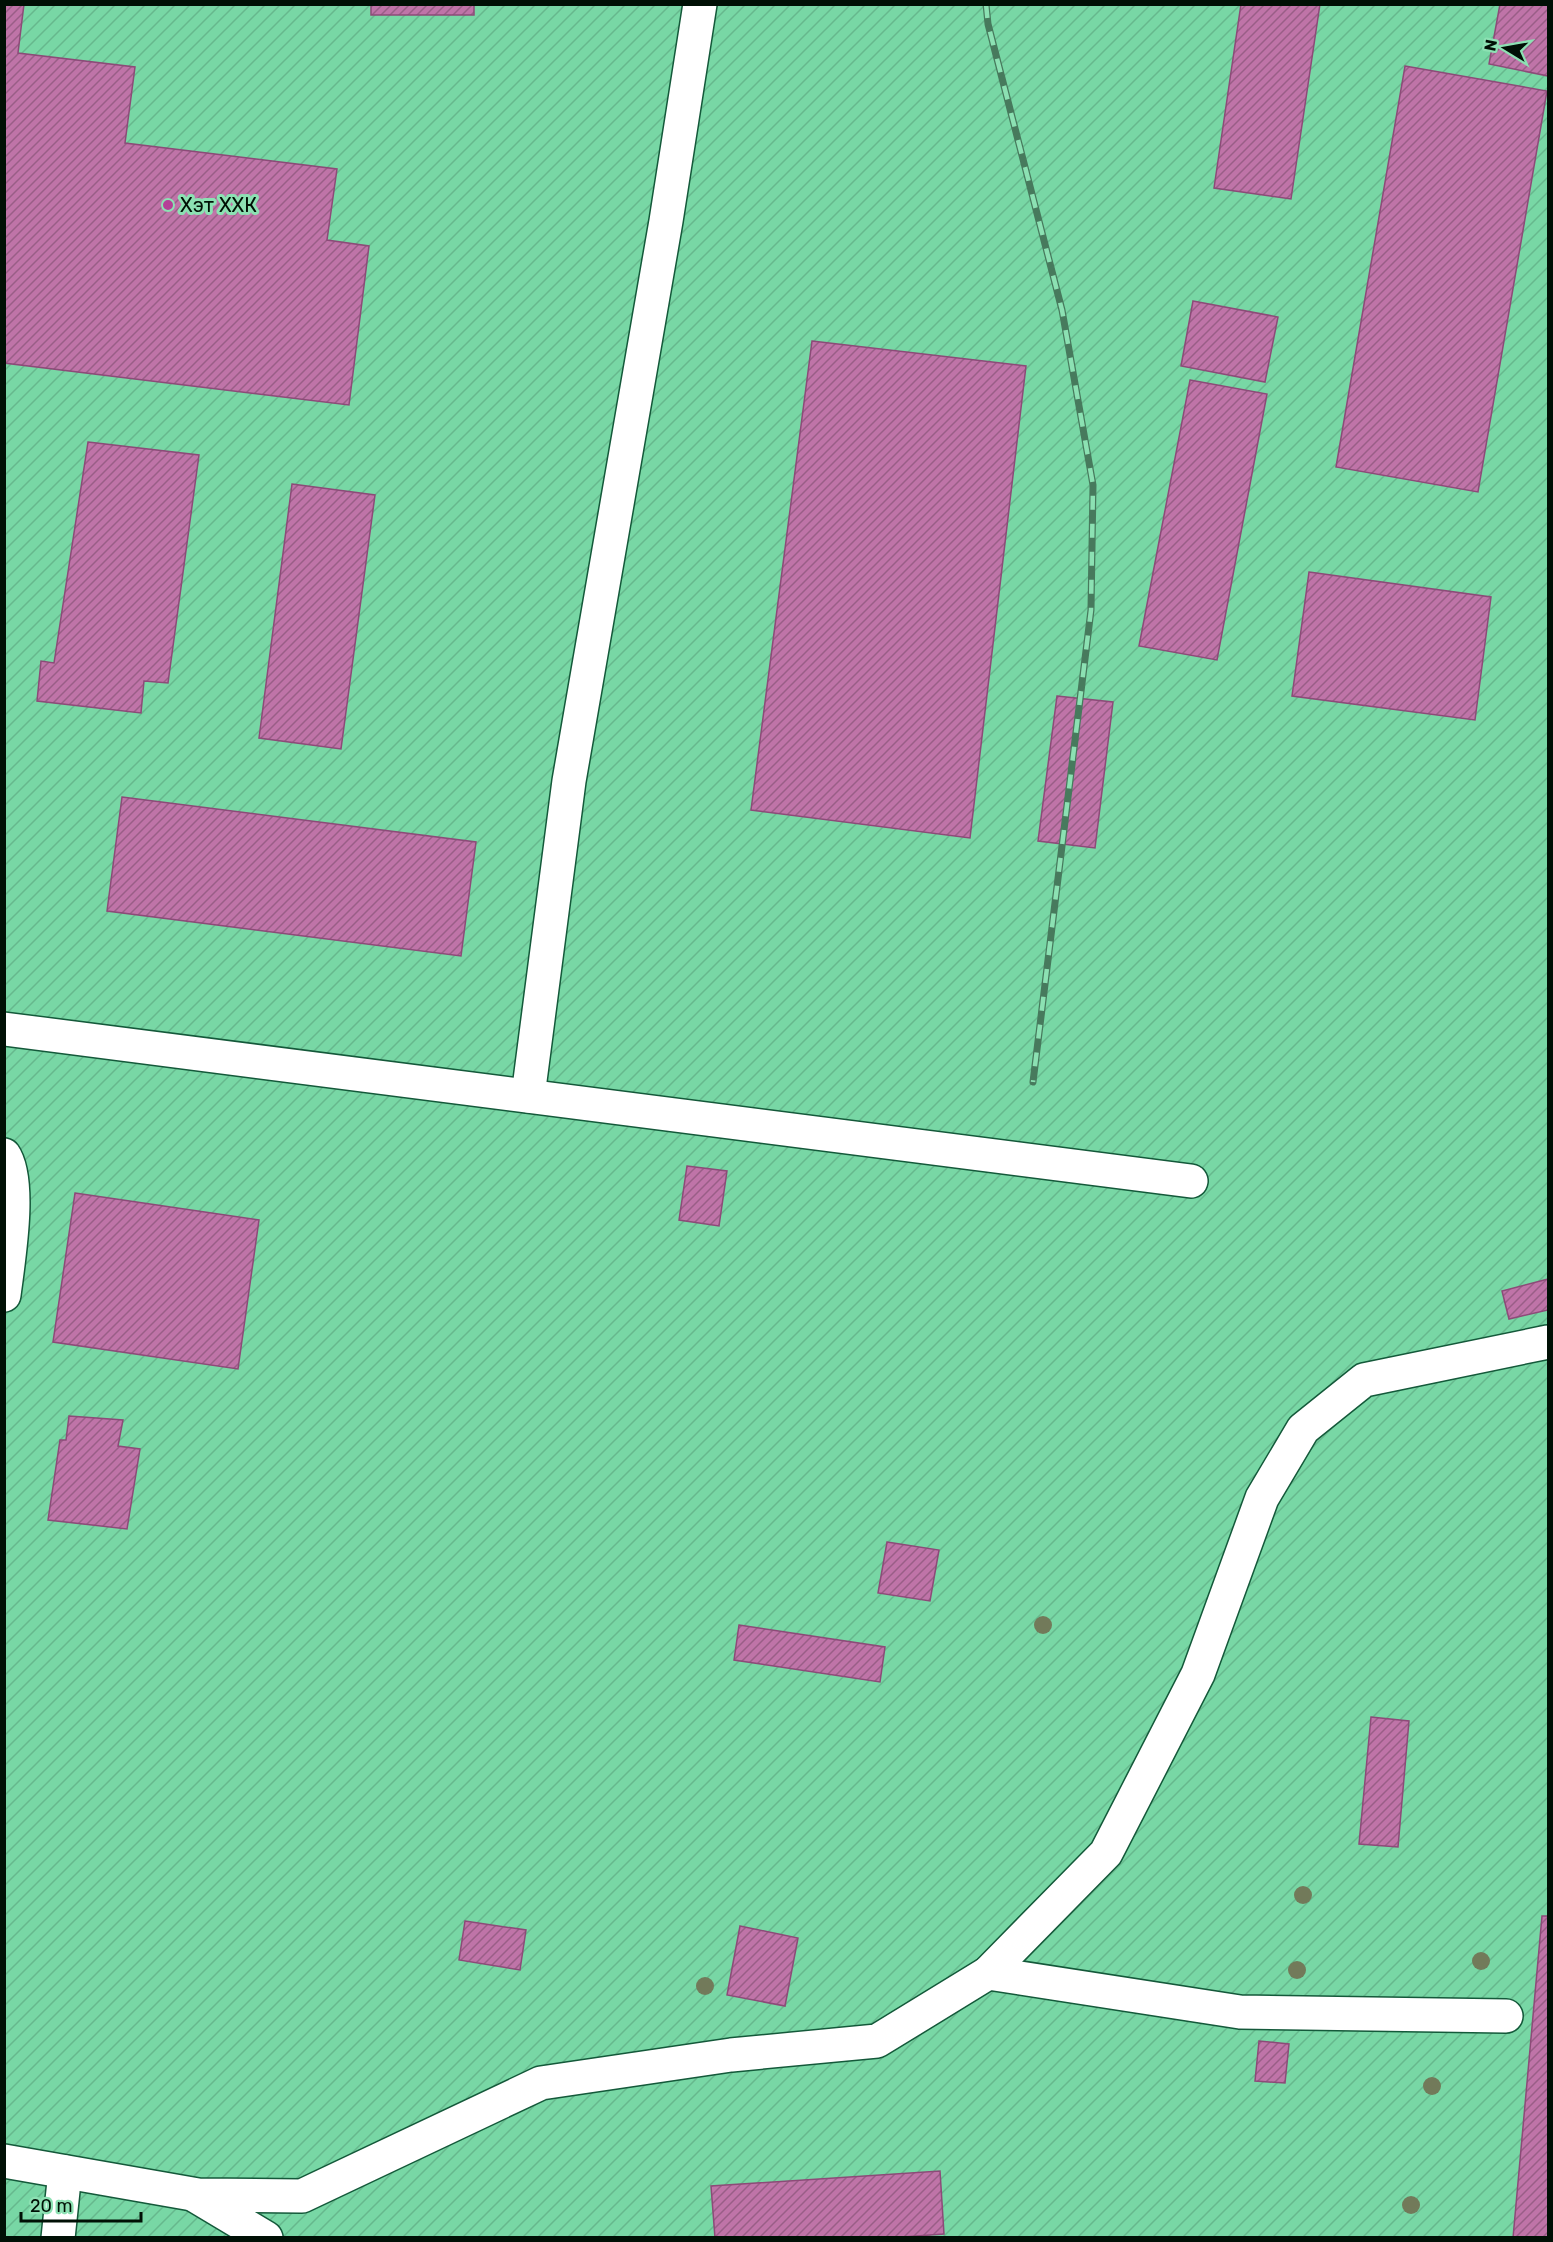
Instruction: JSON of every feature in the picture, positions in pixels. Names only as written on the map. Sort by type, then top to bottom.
[{"type":"street","points":[[528,1096],[569,781],[666,221],[700,4]]},
{"type":"street","points":[[4,1029],[1191,1181]]},
{"type":"street","points":[[4,1155],[10,1163],[13,1218],[4,1295]]},
{"type":"street","points":[[4,2161],[191,2194],[302,2196],[541,2083],[731,2055],[878,2041],[988,1973],[1106,1852],[1198,1674],[1262,1498],[1303,1429],[1364,1380],[1548,1342]]},
{"type":"street","points":[[988,1973],[1240,2012],[1506,2016]]},
{"type":"street","points":[[58,2238],[65,2172]]},
{"type":"street","points":[[191,2194],[266,2238]]},
{"type":"shaded area","points":[[5,5],[1548,5],[1548,2237],[5,2237]]},
{"type":"building","name":"Хэт ХХК","points":[[4,4],[24,4],[18,53],[135,67],[125,143],[337,169],[327,240],[369,246],[349,405],[4,363]]},
{"type":"building","points":[[371,4],[474,4],[474,15],[371,15]]},
{"type":"building","points":[[1241,4],[1320,4],[1291,199],[1214,188]]},
{"type":"building","points":[[1500,4],[1548,4],[1548,76],[1489,64]]},
{"type":"building","points":[[1405,66],[1547,91],[1478,492],[1336,467]]},
{"type":"building","points":[[1193,301],[1278,317],[1265,382],[1181,366]]},
{"type":"building","points":[[812,341],[1026,366],[970,838],[751,810]]},
{"type":"building","points":[[1190,380],[1267,394],[1217,660],[1139,646]]},
{"type":"building","points":[[88,442],[199,455],[168,683],[144,681],[141,713],[37,701],[41,661],[54,663]]},
{"type":"building","points":[[292,484],[375,495],[341,749],[259,738]]},
{"type":"building","points":[[1309,572],[1491,597],[1475,720],[1292,696]]},
{"type":"building","points":[[1057,696],[1113,702],[1095,848],[1038,841]]},
{"type":"building","points":[[122,797],[476,842],[461,956],[107,911]]},
{"type":"building","points":[[687,1166],[727,1171],[719,1226],[679,1220]]},
{"type":"building","points":[[75,1193],[259,1220],[238,1369],[53,1342]]},
{"type":"building","points":[[1548,1279],[1548,1310],[1509,1319],[1502,1291]]},
{"type":"building","points":[[69,1416],[123,1420],[118,1446],[140,1449],[127,1529],[48,1520],[60,1440],[66,1440]]},
{"type":"building","points":[[887,1542],[939,1550],[930,1601],[878,1593]]},
{"type":"building","points":[[739,1625],[885,1647],[880,1682],[734,1660]]},
{"type":"building","points":[[1371,1717],[1409,1721],[1398,1847],[1359,1844]]},
{"type":"building","points":[[1542,1916],[1548,1916],[1548,2238],[1513,2238]]},
{"type":"building","points":[[465,1921],[526,1930],[520,1970],[459,1960]]},
{"type":"building","points":[[740,1926],[798,1938],[785,2006],[727,1995]]},
{"type":"building","points":[[1259,2041],[1289,2044],[1285,2083],[1255,2081]]},
{"type":"building","points":[[940,2171],[944,2234],[888,2238],[715,2238],[711,2186]]},
{"type":"railway","points":[[986,4],[988,24],[1062,310],[1093,485],[1091,610],[1033,1082]]},
{"type":"place","name":"Хэт ХХК","points":[[168,205]]}]
